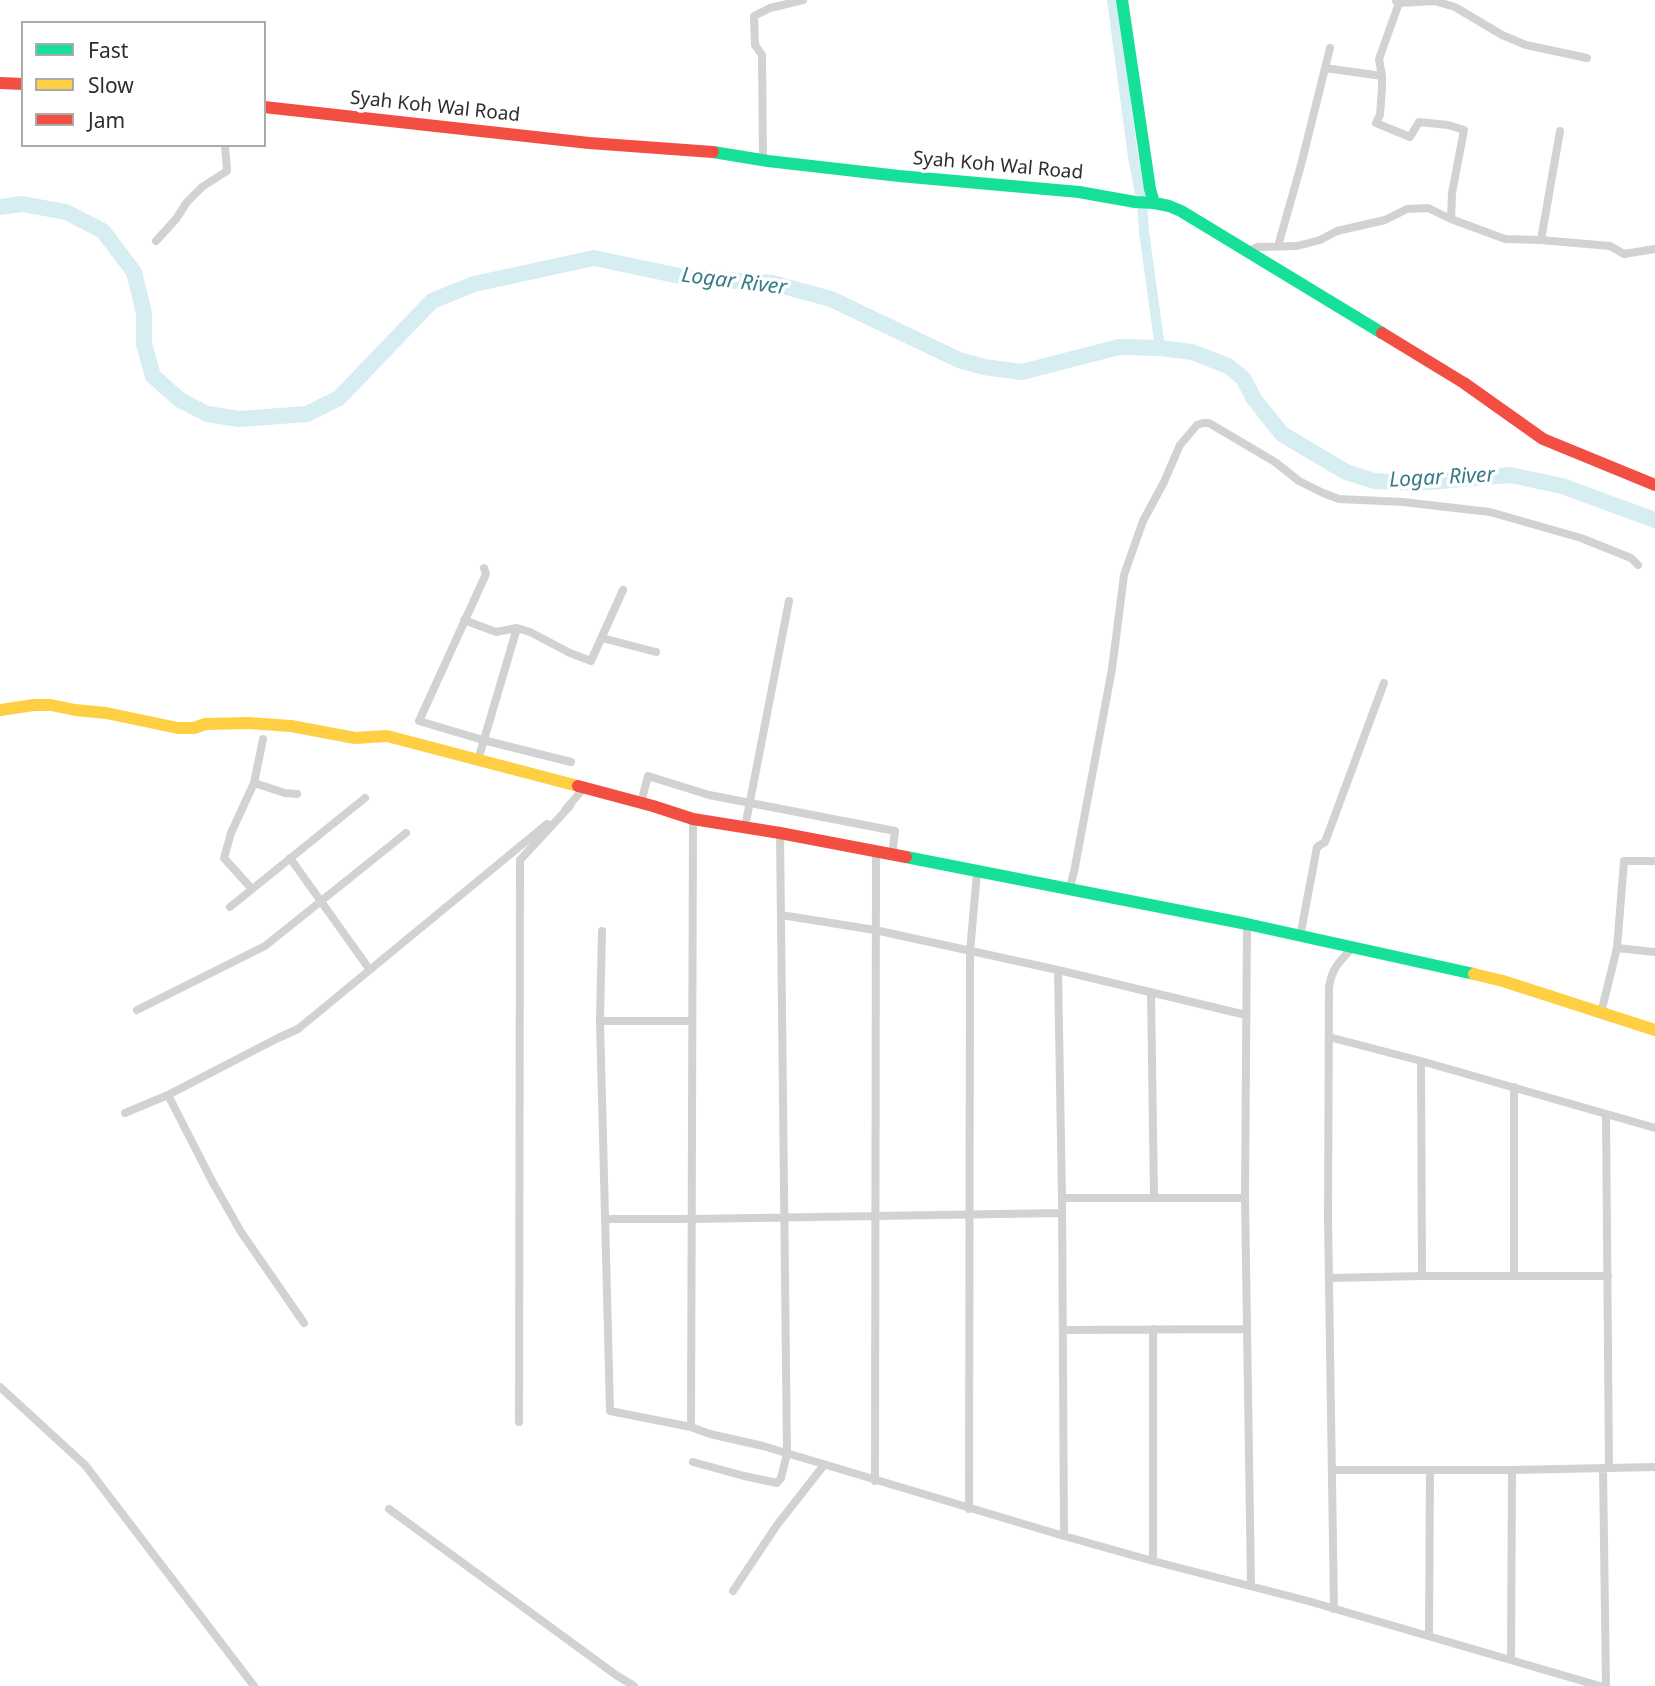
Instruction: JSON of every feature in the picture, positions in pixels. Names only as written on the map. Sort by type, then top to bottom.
[{"type":"street","points":[[763,160],[762,55],[755,45],[754,16],[770,8],[803,0]]},
{"type":"street","points":[[1122,0],[1150,189],[1146,203]]},
{"type":"street","points":[[1451,219],[1452,193],[1464,130],[1448,125],[1419,122],[1410,137],[1376,123],[1380,114],[1382,76],[1379,59],[1397,2],[1434,1],[1455,7],[1502,36],[1517,42],[1587,58]]},
{"type":"street","points":[[1278,246],[1330,48]]},
{"type":"street","points":[[1325,68],[1382,76]]},
{"type":"street","points":[[0,83],[21,84]]},
{"type":"street","name":"Syah Koh Wal Road","points":[[266,107],[563,141],[719,152],[763,160],[899,176],[1079,192],[1169,206],[1464,383],[1528,431],[1655,485]]},
{"type":"street","points":[[1541,240],[1560,131]]},
{"type":"street","points":[[156,241],[202,187],[228,171],[225,147]]},
{"type":"street","points":[[1246,252],[1258,247],[1297,246],[1385,220],[1408,209],[1428,208],[1505,239],[1611,246],[1623,254],[1655,248]]},
{"type":"street","points":[[1070,886],[1112,669],[1124,575],[1143,521],[1181,445],[1197,425],[1209,423],[1323,494],[1339,499],[1403,502],[1490,512],[1581,538],[1631,558],[1638,565]]},
{"type":"street","points":[[484,568],[486,574],[419,721],[570,762]]},
{"type":"street","points":[[464,620],[496,632],[517,628],[530,632],[591,661],[623,590]]},
{"type":"street","points":[[745,827],[789,601]]},
{"type":"street","points":[[478,760],[517,628]]},
{"type":"street","points":[[602,638],[656,652]]},
{"type":"street","points":[[1301,934],[1317,847],[1325,842],[1384,683]]},
{"type":"street","points":[[0,710],[51,705],[178,728],[248,723],[291,726],[355,738],[387,736],[692,819],[780,832],[977,872],[1070,886],[1247,925],[1301,934],[1503,981],[1655,1030]]},
{"type":"street","points":[[253,889],[224,858],[231,833],[254,783],[263,738]]},
{"type":"street","points":[[641,803],[648,776],[748,804],[895,831],[892,855]]},
{"type":"street","points":[[254,783],[297,794]]},
{"type":"street","points":[[519,1422],[520,860],[584,788]]},
{"type":"street","points":[[230,907],[365,798]]},
{"type":"street","points":[[125,1113],[168,1095],[298,1029],[570,806]]},
{"type":"street","points":[[691,1427],[692,819]]},
{"type":"street","points":[[693,1462],[777,1483],[781,1478],[787,1454],[780,832]]},
{"type":"street","points":[[137,1010],[265,946],[406,833]]},
{"type":"street","points":[[875,1481],[876,852]]},
{"type":"street","points":[[290,858],[370,970]]},
{"type":"street","points":[[1601,1013],[1617,948],[1624,862],[1655,861]]},
{"type":"street","points":[[969,1509],[970,952],[977,872]]},
{"type":"street","points":[[781,915],[875,930],[1246,1015]]},
{"type":"street","points":[[1247,925],[1245,1198],[1251,1586]]},
{"type":"street","points":[[601,931],[600,1021],[610,1411],[691,1427],[763,1446],[969,1509],[1429,1636],[1579,1683],[1600,1686]]},
{"type":"street","points":[[1334,1609],[1329,1278],[1329,987],[1332,972],[1352,948]]},
{"type":"street","points":[[1617,948],[1655,952]]},
{"type":"street","points":[[1058,970],[1064,1536]]},
{"type":"street","points":[[1151,992],[1154,1198]]},
{"type":"street","points":[[600,1021],[692,1021]]},
{"type":"street","points":[[1329,1037],[1655,1128]]},
{"type":"street","points":[[1421,1061],[1422,1276]]},
{"type":"street","points":[[1514,1087],[1514,1276]]},
{"type":"street","points":[[168,1095],[241,1232],[304,1323]]},
{"type":"street","points":[[1606,1114],[1606,1686]]},
{"type":"street","points":[[1062,1198],[1245,1198]]},
{"type":"street","points":[[605,1219],[1061,1213]]},
{"type":"street","points":[[1329,1278],[1608,1276]]},
{"type":"street","points":[[1153,1329],[1153,1561]]},
{"type":"street","points":[[1063,1330],[1247,1329]]},
{"type":"street","points":[[0,1387],[85,1465],[254,1686]]},
{"type":"street","points":[[733,1591],[777,1525],[824,1465]]},
{"type":"street","points":[[1333,1469],[1512,1470],[1655,1467]]},
{"type":"street","points":[[1429,1636],[1430,1470]]},
{"type":"street","points":[[1511,1660],[1512,1470]]},
{"type":"street","points":[[389,1509],[634,1686]]},
{"type":"waterway","points":[[1112,0],[1160,348]]},
{"type":"waterway","name":"Logar River","points":[[0,207],[22,204],[66,212],[103,231],[134,272],[144,313],[144,344],[153,376],[180,400],[207,414],[239,419],[307,414],[339,398],[432,301],[474,284],[594,258],[689,278],[772,283],[831,299],[959,360],[984,367],[1022,372],[1119,347],[1192,352],[1228,366],[1243,378],[1254,399],[1282,434],[1346,472],[1374,481],[1416,483],[1510,475],[1562,486],[1655,520]]},
{"type":"traffic: fast","points":[[1122,0],[1154,203]]},
{"type":"traffic: fast","points":[[713,152],[899,176],[1079,192],[1169,206],[1382,333]]},
{"type":"traffic: fast","points":[[906,857],[1247,924],[1474,974]]},
{"type":"traffic: slow","points":[[0,710],[51,705],[178,728],[248,723],[291,726],[355,738],[387,736],[578,786]]},
{"type":"traffic: slow","points":[[1474,974],[1655,1030]]},
{"type":"traffic: jam","points":[[0,83],[21,84]]},
{"type":"traffic: jam","points":[[266,107],[589,143],[713,152]]},
{"type":"traffic: jam","points":[[1382,333],[1464,383],[1543,439],[1655,485]]},
{"type":"traffic: jam","points":[[578,786],[693,819],[906,857]]}]
